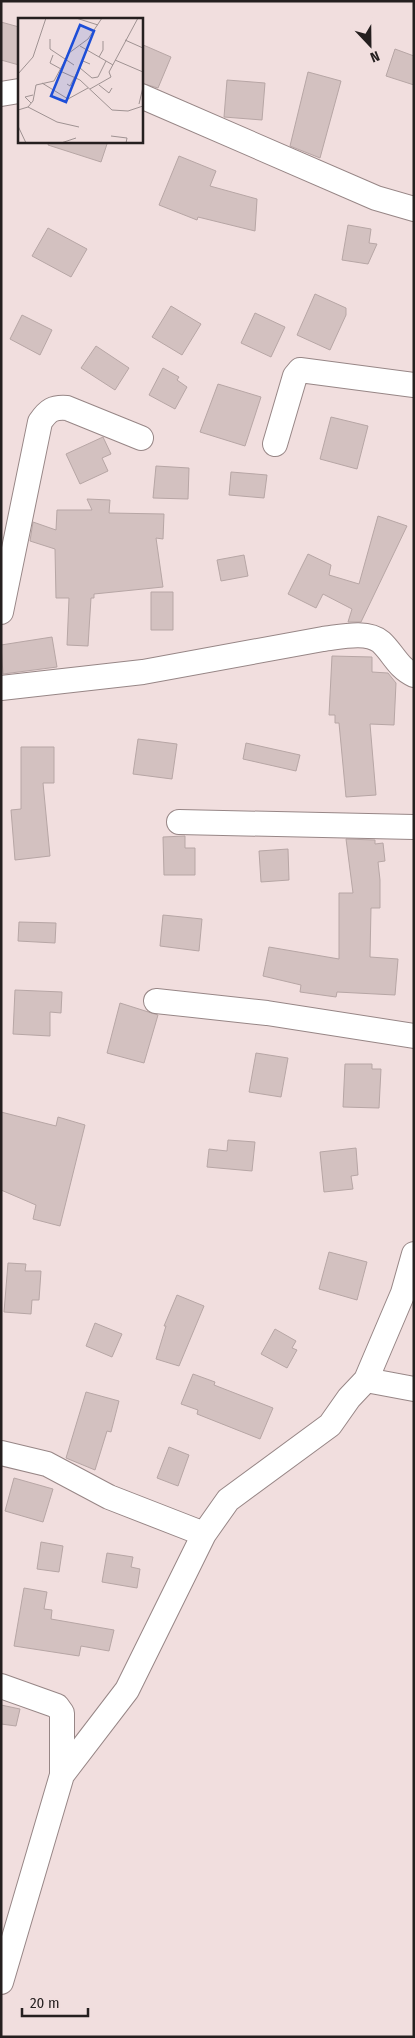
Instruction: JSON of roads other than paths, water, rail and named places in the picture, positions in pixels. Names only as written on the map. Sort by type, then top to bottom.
[{"type":"street","points":[[1,94],[18,91]]},
{"type":"street","points":[[142,96],[376,198],[414,209]]},
{"type":"street","points":[[275,444],[295,376],[300,370],[414,385]]},
{"type":"street","points":[[1,612],[40,422],[46,412],[55,408],[67,408],[141,438]]},
{"type":"street","points":[[1,688],[143,672],[323,639],[353,636],[368,636],[376,639],[382,643],[398,664],[414,675]]},
{"type":"street","points":[[179,822],[414,827]]},
{"type":"street","points":[[156,1001],[267,1013],[414,1036]]},
{"type":"street","points":[[62,1775],[127,1690],[204,1534],[228,1500],[330,1425],[349,1398],[366,1380],[403,1293],[414,1254]]},
{"type":"street","points":[[366,1380],[414,1388]]},
{"type":"street","points":[[1,1453],[47,1464],[109,1497],[204,1534]]},
{"type":"street","points":[[1,1686],[57,1706],[62,1713],[62,1775],[1,1982]]}]
